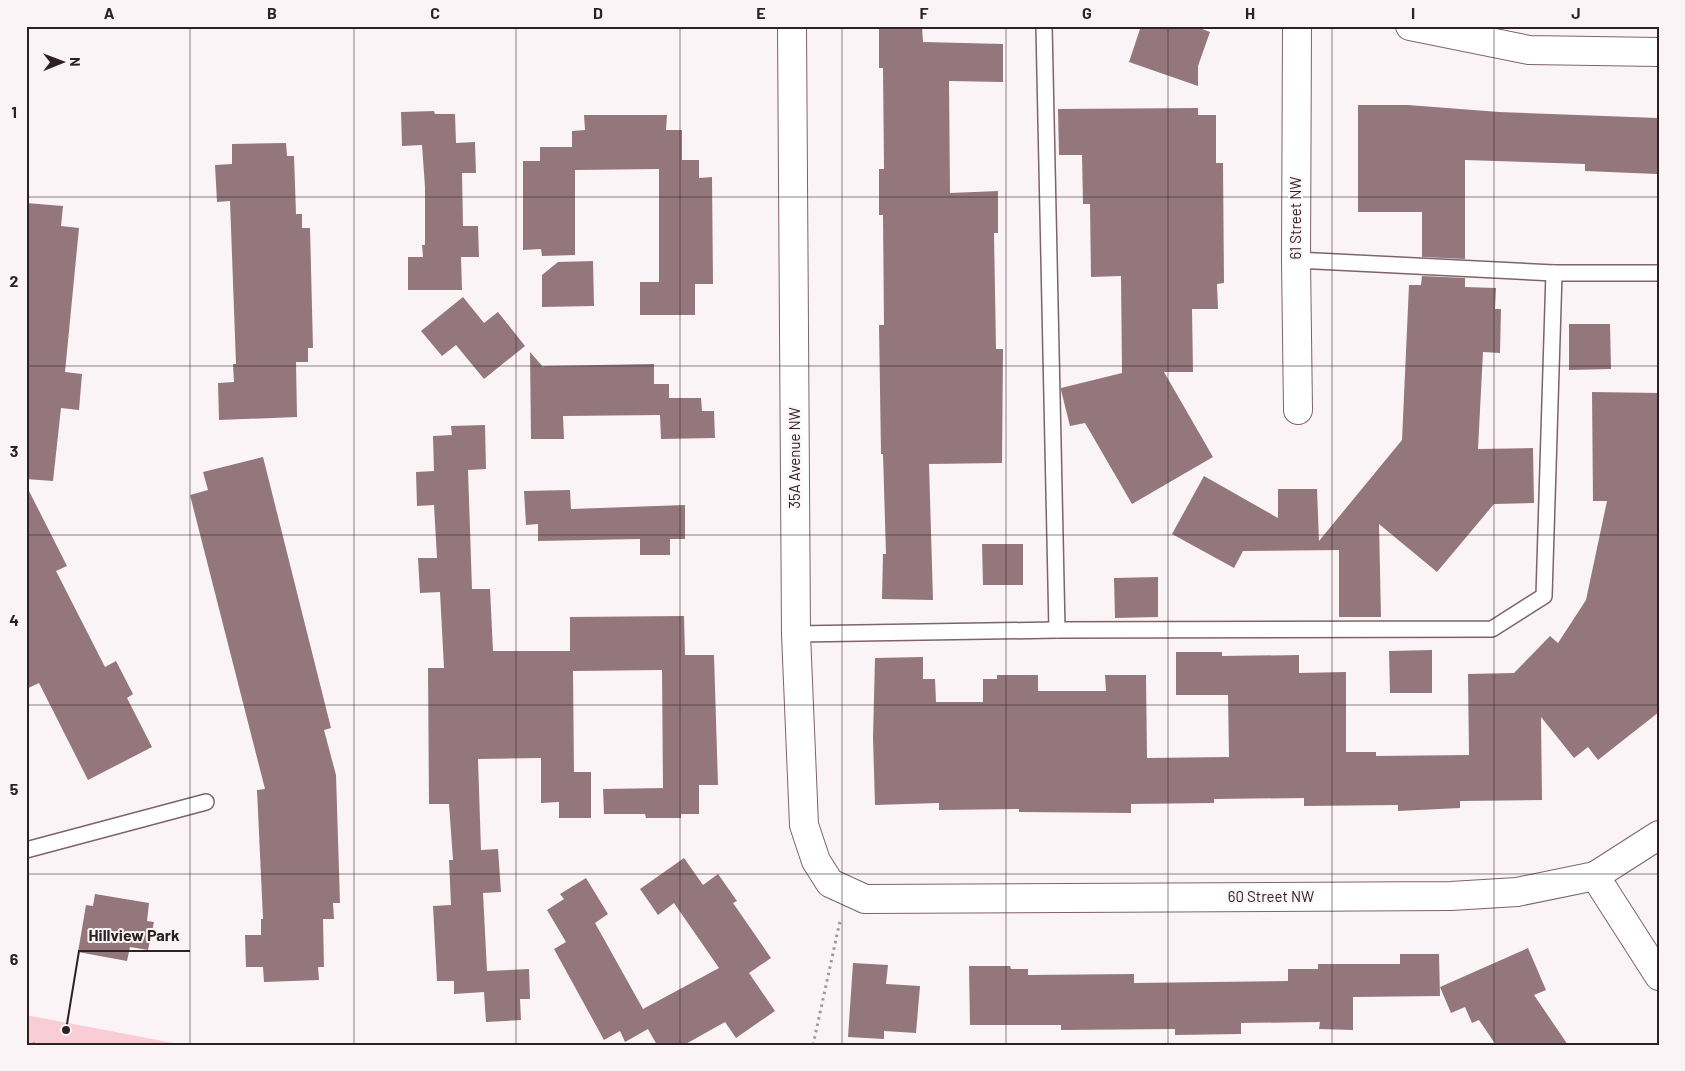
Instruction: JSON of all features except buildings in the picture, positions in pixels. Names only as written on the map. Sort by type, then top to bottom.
[{"type":"street","name":"35A Avenue NW","points":[[792,26],[796,634],[804,825],[816,861],[839,886]]},
{"type":"street","name":"61 Street NW","points":[[1297,26],[1296,260],[1298,410]]},
{"type":"street","points":[[1410,26],[1529,50],[1659,52]]},
{"type":"street","points":[[1659,835],[1595,876],[1659,976]]},
{"type":"street","name":"60 Street NW","points":[[839,886],[865,899],[1452,896],[1518,892],[1595,876]]},
{"type":"lane","points":[[1044,26],[1057,630]]},
{"type":"lane","points":[[1296,260],[1554,273],[1659,273]]},
{"type":"lane","points":[[796,634],[1057,630],[1492,629],[1544,596],[1554,273]]},
{"type":"lane","points":[[26,850],[206,802]]},
{"type":"path","points":[[813,1045],[839,886]]},
{"type":"path","points":[[26,1043],[43,1045]]},
{"type":"shaded area","points":[[26,1015],[184,1045],[26,1045]]},
{"type":"place","name":"Hillview Park","points":[[66,1030]]}]
